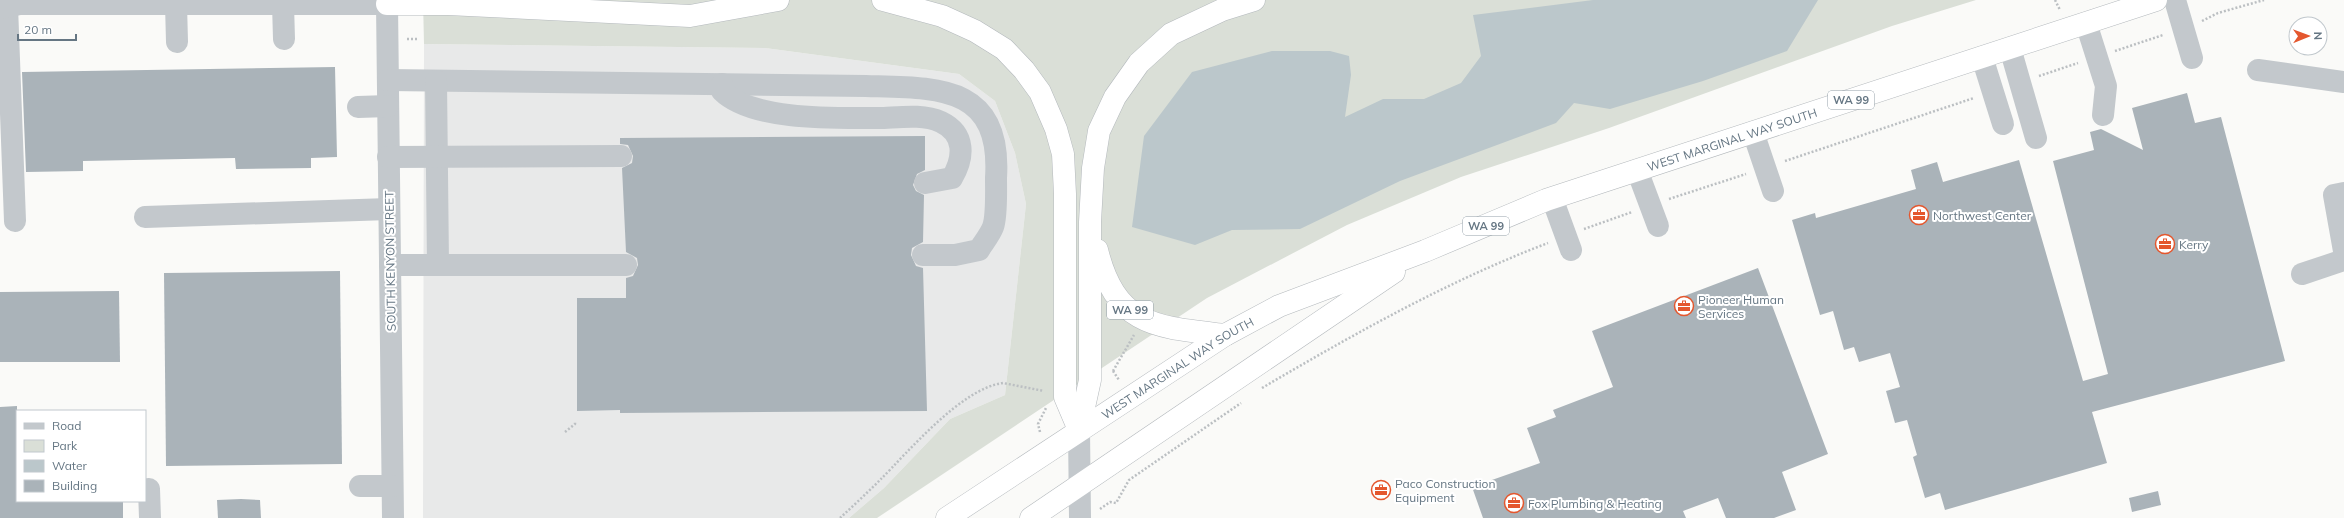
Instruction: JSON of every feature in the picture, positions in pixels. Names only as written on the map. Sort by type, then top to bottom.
[{"type":"highway","points":[[387,4],[448,4],[690,16],[778,0]]},
{"type":"highway","points":[[883,0],[942,16],[975,31],[1004,49],[1024,70],[1040,92],[1056,129],[1063,154],[1065,194],[1065,397],[1079,430]]},
{"type":"highway","points":[[1079,430],[1090,380],[1090,222],[1093,168],[1100,131],[1115,97],[1139,63],[1171,34],[1222,10],[1254,0]]},
{"type":"highway","name":"WEST MARGINAL WAY SOUTH","points":[[947,518],[1225,335],[1279,306],[1425,251],[1552,198],[2156,0]]},
{"type":"highway","name":"WA 99","points":[[1090,222],[1102,272],[1112,293],[1126,306],[1145,320],[1165,326],[1225,335]]},
{"type":"highway","name":"WEST MARGINAL WAY SOUTH","points":[[1031,518],[1079,487],[1425,251]]},
{"type":"street","points":[[2175,0],[2192,58]]},
{"type":"street","points":[[15,221],[4,7],[176,4],[387,4]]},
{"type":"street","points":[[176,4],[177,42]]},
{"type":"street","points":[[283,4],[284,39]]},
{"type":"street","name":"SOUTH KENYON STREET","points":[[387,4],[393,518]]},
{"type":"street","points":[[2086,23],[2106,86],[2103,115]]},
{"type":"street","points":[[2010,48],[2036,138]]},
{"type":"street","points":[[1982,57],[2003,124]]},
{"type":"street","points":[[2258,70],[2344,82]]},
{"type":"street","points":[[388,80],[921,88],[950,93],[976,106],[985,116],[992,129],[997,169],[994,226],[979,250],[955,255],[923,255]]},
{"type":"street","points":[[436,81],[438,265]]},
{"type":"street","points":[[722,84],[722,91],[728,98],[740,104],[770,113],[860,118],[922,117],[940,122],[952,130],[960,143],[960,164],[952,178],[925,183]]},
{"type":"street","points":[[358,107],[388,106]]},
{"type":"street","points":[[1753,132],[1773,191]]},
{"type":"street","points":[[388,157],[621,156]]},
{"type":"street","points":[[1638,170],[1658,226]]},
{"type":"street","points":[[2344,193],[2334,195],[2344,251]]},
{"type":"street","points":[[1552,198],[1571,250]]},
{"type":"street","points":[[145,217],[389,209]]},
{"type":"street","points":[[2302,274],[2344,260]]},
{"type":"street","points":[[390,266],[626,265]]},
{"type":"street","points":[[1079,430],[1080,518]]},
{"type":"street","points":[[360,486],[392,486]]},
{"type":"street","points":[[149,489],[150,518]]},
{"type":"path","points":[[1119,380],[1113,371],[1134,335]]},
{"type":"path","points":[[840,518],[918,440],[957,406],[997,384],[1014,384],[1041,390],[1049,395]]},
{"type":"path","points":[[1040,425],[1038,424],[1047,406]]},
{"type":"path","points":[[565,432],[575,424],[575,421]]},
{"type":"shaded area","points":[[424,44],[765,48],[959,74],[995,101],[1015,153],[1026,204],[1005,395],[950,419],[884,488],[849,518],[423,518]]},
{"type":"green space","points":[[423,0],[1976,0],[1892,26],[1609,128],[1461,177],[1347,225],[1207,298],[877,518],[849,518],[884,488],[950,419],[1005,395],[1026,204],[1015,153],[995,101],[959,74],[765,48],[424,44]]},
{"type":"water","points":[[1593,0],[1818,0],[1787,51],[1703,81],[1610,109],[1574,103],[1556,123],[1400,181],[1300,229],[1232,230],[1195,245],[1132,227],[1144,136],[1192,72],[1272,51],[1330,51],[1349,56],[1351,75],[1345,117],[1383,99],[1424,99],[1461,83],[1481,56],[1473,15]]},
{"type":"building","points":[[335,67],[337,157],[311,158],[311,168],[236,169],[235,158],[83,161],[83,171],[26,172],[22,72]]},
{"type":"building","points":[[2187,93],[2195,123],[2221,117],[2285,361],[2092,412],[2107,463],[1945,510],[1940,493],[1925,498],[1913,457],[1917,455],[1907,420],[1895,423],[1886,391],[1900,387],[1890,353],[1859,362],[1854,347],[1844,350],[1833,311],[1820,315],[1792,220],[1815,213],[1816,218],[1916,189],[1911,170],[1937,162],[1943,182],[2019,160],[2083,381],[2108,374],[2053,161],[2094,150],[2090,132],[2101,129],[2143,150],[2132,108]]},
{"type":"building","points":[[925,136],[925,170],[917,174],[913,185],[916,191],[924,195],[923,242],[912,248],[911,255],[916,266],[923,268],[927,411],[620,413],[620,410],[577,411],[577,298],[626,298],[626,278],[633,276],[638,265],[637,258],[626,252],[622,168],[632,163],[633,156],[628,145],[620,144],[620,138]]},
{"type":"building","points":[[1758,268],[1828,454],[1782,472],[1796,510],[1774,518],[1726,518],[1718,498],[1683,511],[1686,518],[1483,518],[1472,487],[1540,463],[1527,428],[1556,417],[1553,410],[1613,387],[1592,331]]},
{"type":"building","points":[[340,271],[342,464],[166,466],[164,273]]},
{"type":"building","points":[[119,291],[120,362],[0,362],[0,292]]},
{"type":"building","points":[[17,406],[16,502],[123,502],[123,518],[0,518],[0,407]]},
{"type":"building","points":[[2158,491],[2161,505],[2132,512],[2129,498]]},
{"type":"building","points":[[217,500],[260,500],[261,518],[218,518]]},
{"type":"place","name":"Northwest Center","points":[[1919,215]]},
{"type":"place","name":"Kerry","points":[[2165,244]]},
{"type":"place","name":"Pioneer Human Services","points":[[1684,306]]},
{"type":"place","name":"Paco Construction Equipment","points":[[1381,490]]},
{"type":"place","name":"Fox Plumbing & Heating","points":[[1514,503]]}]
